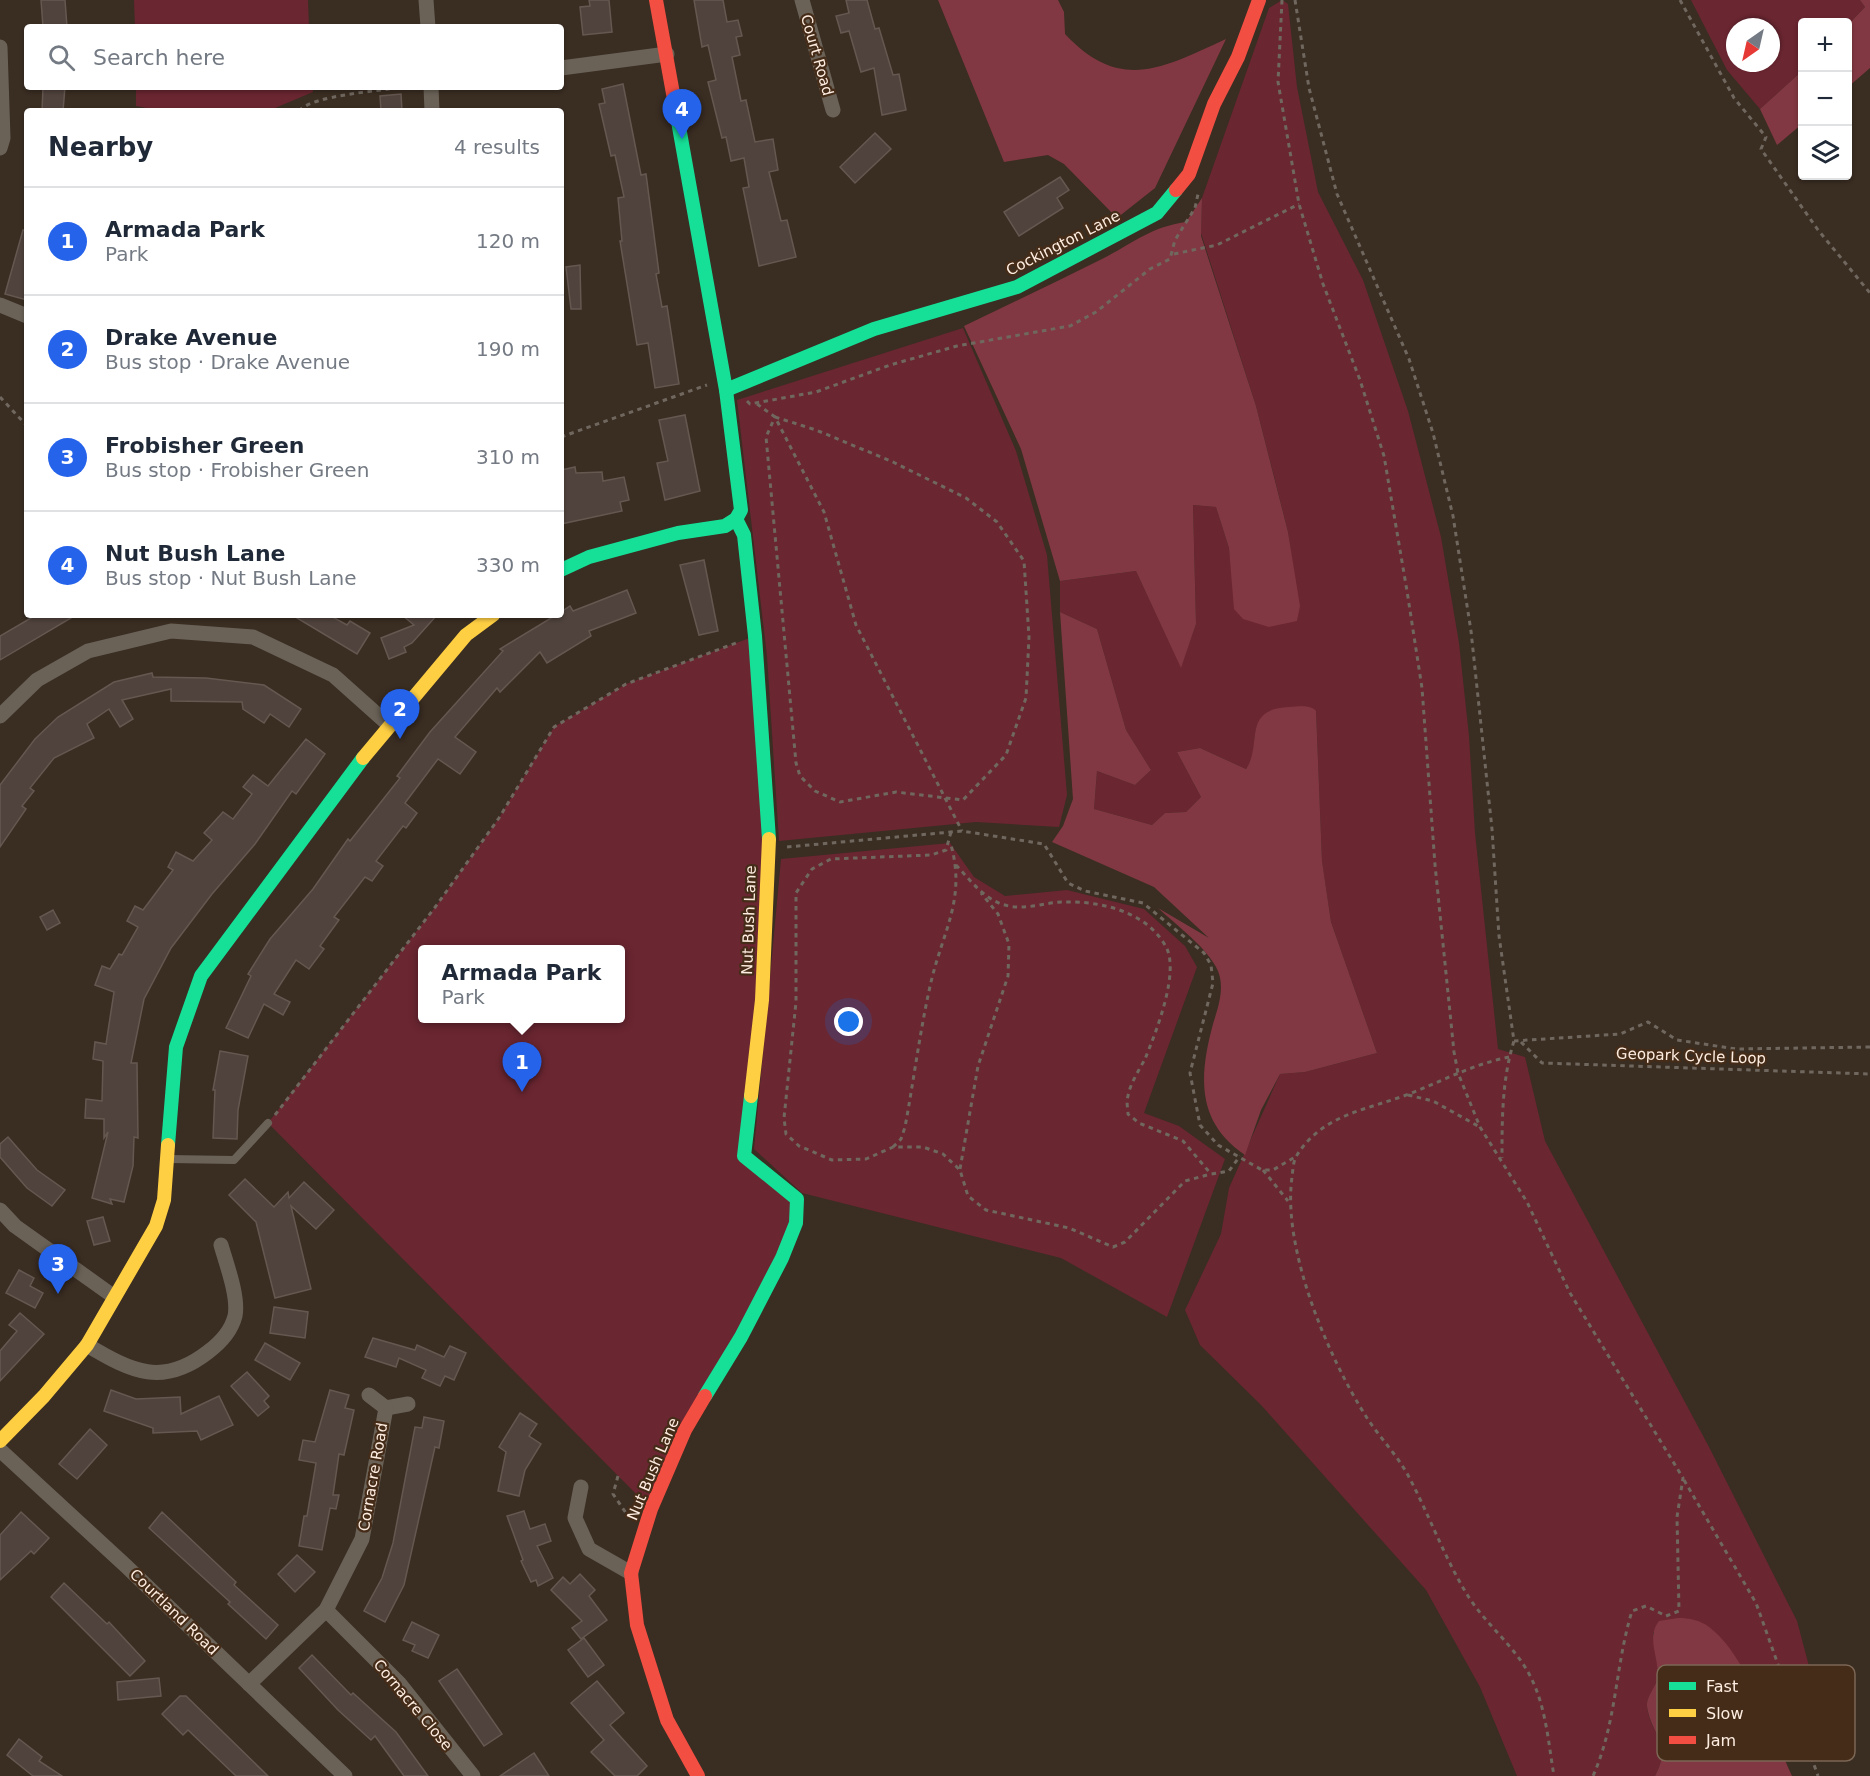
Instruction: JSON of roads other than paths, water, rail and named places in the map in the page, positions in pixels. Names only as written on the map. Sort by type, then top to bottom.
[{"type":"street","points":[[426,0],[428,24]]},
{"type":"street","name":"Nut Bush Lane","points":[[656,0],[727,386],[741,510],[736,519],[744,535],[755,636],[769,849],[762,999],[744,1156],[797,1199],[796,1223],[782,1258],[741,1337],[685,1430],[651,1509],[631,1574],[637,1625],[667,1720],[698,1776]]},
{"type":"street","name":"Court Road","points":[[802,0],[833,110]]},
{"type":"street","name":"Cockington Lane","points":[[727,386],[874,330],[1017,287],[1157,213],[1189,174],[1214,104],[1238,57],[1259,0]]},
{"type":"street","points":[[0,47],[3,138],[0,148]]},
{"type":"street","points":[[564,68],[667,54]]},
{"type":"street","points":[[431,90],[432,108]]},
{"type":"street","points":[[0,305],[24,315]]},
{"type":"street","points":[[564,569],[589,557],[678,533],[725,526],[736,519]]},
{"type":"street","points":[[0,1441],[44,1396],[87,1345],[113,1296],[156,1226],[164,1200],[176,1047],[201,976],[305,832],[389,726],[466,635],[490,618]]},
{"type":"street","points":[[0,716],[37,680],[88,651],[171,631],[253,637],[333,675],[389,726]]},
{"type":"street","points":[[0,1210],[15,1226],[113,1296]]},
{"type":"street","points":[[87,1345],[114,1361],[157,1374],[173,1372],[193,1364],[226,1336],[235,1315],[232,1285],[221,1245]]},
{"type":"street","name":"Cornacre Road","points":[[369,1395],[386,1408],[408,1404]]},
{"type":"street","name":"Cornacre Road","points":[[249,1684],[326,1610],[362,1539],[386,1408]]},
{"type":"street","name":"Courtland Road","points":[[0,1450],[345,1776]]},
{"type":"street","points":[[580,1487],[575,1518],[590,1549],[631,1574]]},
{"type":"street","name":"Cornacre Close","points":[[326,1610],[399,1683],[472,1776]]},
{"type":"lane","points":[[167,1159],[234,1160],[268,1123]]},
{"type":"place","name":"Nut Bush Lane","points":[[682,139]]},
{"type":"place","name":"Drake Avenue","points":[[400,739]]},
{"type":"place","name":"Armada Park","points":[[522,1092]]},
{"type":"place","name":"Frobisher Green","points":[[58,1294]]}]
